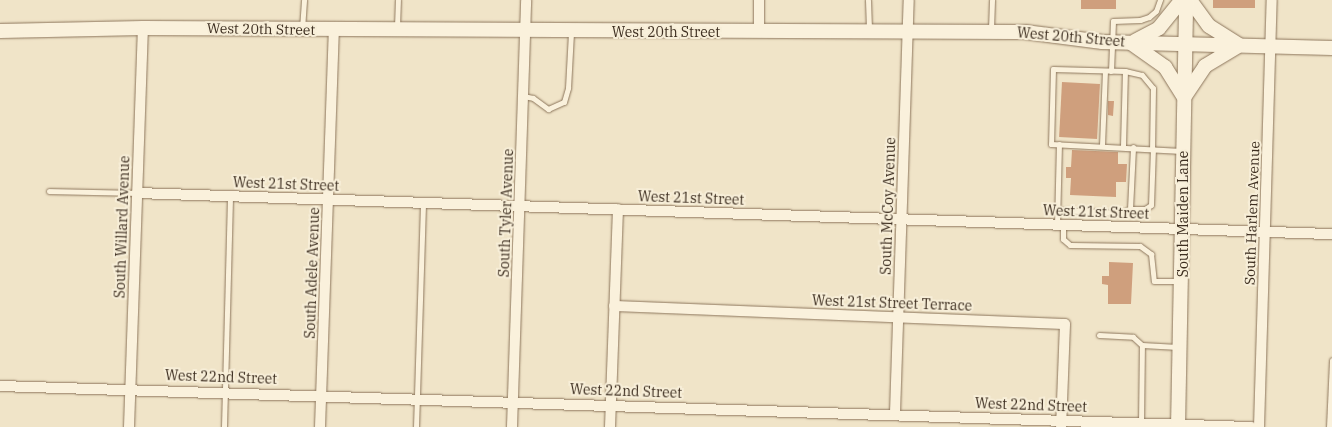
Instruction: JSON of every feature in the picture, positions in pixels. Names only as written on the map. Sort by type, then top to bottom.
[{"type":"main road","points":[[1130,42],[1155,32],[1182,0]]},
{"type":"main road","points":[[1130,42],[1165,67],[1184,97],[1205,66],[1240,46],[1209,26],[1188,0]]},
{"type":"main road","name":"South Maiden Lane","points":[[1178,426],[1183,282],[1182,151],[1188,0]]},
{"type":"main road","name":"West 20th Street","points":[[0,31],[143,28],[525,32],[1025,32],[1112,42],[1332,48]]},
{"type":"street","name":"South Tyler Avenue","points":[[512,427],[526,0]]},
{"type":"street","points":[[759,0],[759,32]]},
{"type":"street","name":"South McCoy Avenue","points":[[895,413],[909,0]]},
{"type":"street","name":"South Harlem Avenue","points":[[1258,427],[1272,0]]},
{"type":"street","name":"South Willard Avenue","points":[[129,427],[143,28]]},
{"type":"street","name":"South Adele Avenue","points":[[320,427],[334,30]]},
{"type":"street","name":"West 21st Street","points":[[137,192],[1332,234]]},
{"type":"street","points":[[610,427],[618,208]]},
{"type":"street","name":"West 21st Street Terrace","points":[[614,306],[1065,324],[1062,423]]},
{"type":"street","name":"West 22nd Street","points":[[0,386],[130,388],[514,400],[895,413],[1030,422],[1251,427]]},
{"type":"lane","points":[[302,29],[304,0]]},
{"type":"lane","points":[[397,30],[398,0]]},
{"type":"lane","points":[[868,0],[869,32]]},
{"type":"lane","points":[[991,32],[992,0]]},
{"type":"lane","points":[[1102,145],[1113,21],[1140,20],[1149,17],[1156,12],[1160,0]]},
{"type":"lane","points":[[523,96],[533,98],[548,109],[564,102],[568,88],[571,32]]},
{"type":"lane","points":[[1057,210],[1121,213],[1130,209],[1147,209],[1151,205],[1153,149],[1153,88],[1142,75],[1125,71],[1053,68],[1051,144],[1123,146],[1153,149],[1182,151]]},
{"type":"lane","points":[[1123,146],[1125,71]]},
{"type":"lane","points":[[1059,144],[1057,210],[1063,239],[1070,245],[1140,246],[1151,254],[1154,281],[1183,282]]},
{"type":"lane","points":[[1130,209],[1133,147]]},
{"type":"lane","name":"West 21st Street","points":[[49,191],[137,192]]},
{"type":"lane","points":[[224,427],[230,196]]},
{"type":"lane","points":[[416,427],[423,202]]},
{"type":"lane","points":[[1099,335],[1133,337],[1142,345],[1181,347]]},
{"type":"lane","points":[[1134,424],[1142,345]]},
{"type":"lane","points":[[1329,427],[1332,360]]},
{"type":"building","points":[[1081,0],[1116,0],[1116,9],[1081,9]]},
{"type":"building","points":[[1213,0],[1255,0],[1255,8],[1213,8]]},
{"type":"building","points":[[1062,82],[1100,84],[1097,139],[1059,137]]},
{"type":"building","points":[[1108,101],[1114,101],[1113,116],[1108,115]]},
{"type":"building","points":[[1072,150],[1118,152],[1118,164],[1127,164],[1126,182],[1116,182],[1116,197],[1070,195],[1071,178],[1066,178],[1066,167],[1071,167]]},
{"type":"building","points":[[1109,262],[1133,263],[1131,304],[1108,304],[1108,285],[1102,284],[1102,276],[1109,276]]}]
